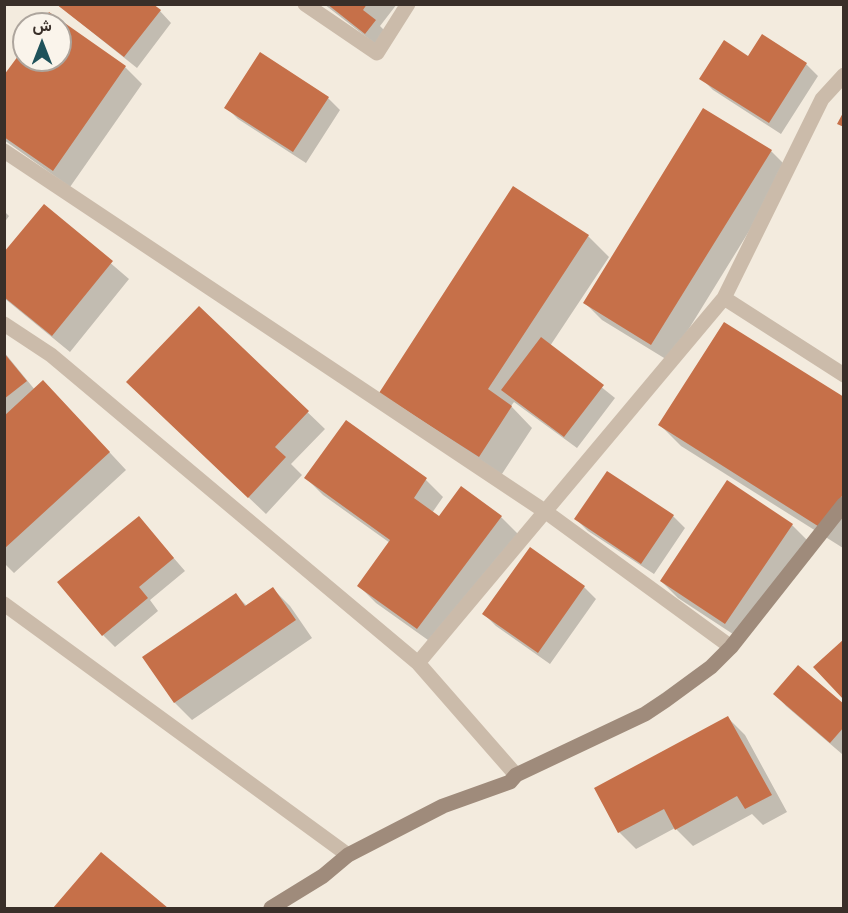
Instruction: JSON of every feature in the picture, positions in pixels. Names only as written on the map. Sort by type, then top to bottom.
[{"type":"main road","points":[[271,909],[323,876],[348,855],[443,806],[510,782],[516,775],[645,714],[711,667],[730,647],[843,504]]},
{"type":"street","points":[[305,4],[377,53],[408,4]]},
{"type":"street","points":[[418,663],[724,298],[822,99],[843,75]]},
{"type":"street","points":[[4,151],[546,512],[730,647]]},
{"type":"street","points":[[724,298],[843,375]]},
{"type":"street","points":[[4,324],[51,355],[418,663],[516,775]]},
{"type":"street","points":[[4,604],[348,855]]},
{"type":"building","points":[[56,4],[153,4],[161,10],[124,57],[72,16],[72,12],[66,12]]},
{"type":"building","points":[[327,4],[367,4],[363,10],[376,20],[365,34]]},
{"type":"building","points":[[72,28],[126,66],[53,171],[4,137],[4,75],[12,64],[12,72],[72,72]]},
{"type":"building","points":[[762,34],[807,63],[769,123],[699,79],[724,40],[748,56]]},
{"type":"building","points":[[260,52],[329,97],[293,152],[224,108]]},
{"type":"building","points":[[703,108],[772,150],[651,345],[583,303]]},
{"type":"building","points":[[844,111],[844,127],[837,124]]},
{"type":"building","points":[[513,186],[589,235],[488,389],[512,406],[479,457],[379,393]]},
{"type":"building","points":[[44,204],[113,261],[52,336],[4,297],[4,252]]},
{"type":"building","points":[[199,306],[309,411],[275,447],[286,457],[248,498],[126,382]]},
{"type":"building","points":[[724,322],[844,397],[844,493],[821,528],[658,425]]},
{"type":"building","points":[[541,337],[604,385],[564,437],[501,390]]},
{"type":"building","points":[[4,353],[27,381],[4,399]]},
{"type":"building","points":[[43,380],[110,452],[4,549],[4,416]]},
{"type":"building","points":[[346,420],[427,478],[414,498],[439,516],[461,486],[502,516],[417,629],[357,586],[390,540],[304,478]]},
{"type":"building","points":[[607,471],[674,515],[641,564],[574,519]]},
{"type":"building","points":[[727,480],[793,524],[725,624],[660,581]]},
{"type":"building","points":[[139,516],[174,558],[139,587],[148,598],[102,636],[57,582]]},
{"type":"building","points":[[530,547],[585,586],[538,653],[482,614]]},
{"type":"building","points":[[273,587],[296,620],[174,703],[142,657],[236,593],[245,606]]},
{"type":"building","points":[[844,639],[844,700],[813,667]]},
{"type":"building","points":[[798,665],[844,704],[844,727],[830,743],[773,694]]},
{"type":"building","points":[[728,716],[772,795],[745,809],[737,796],[675,830],[664,809],[618,833],[594,788]]},
{"type":"building","points":[[101,852],[168,908],[53,908]]}]
